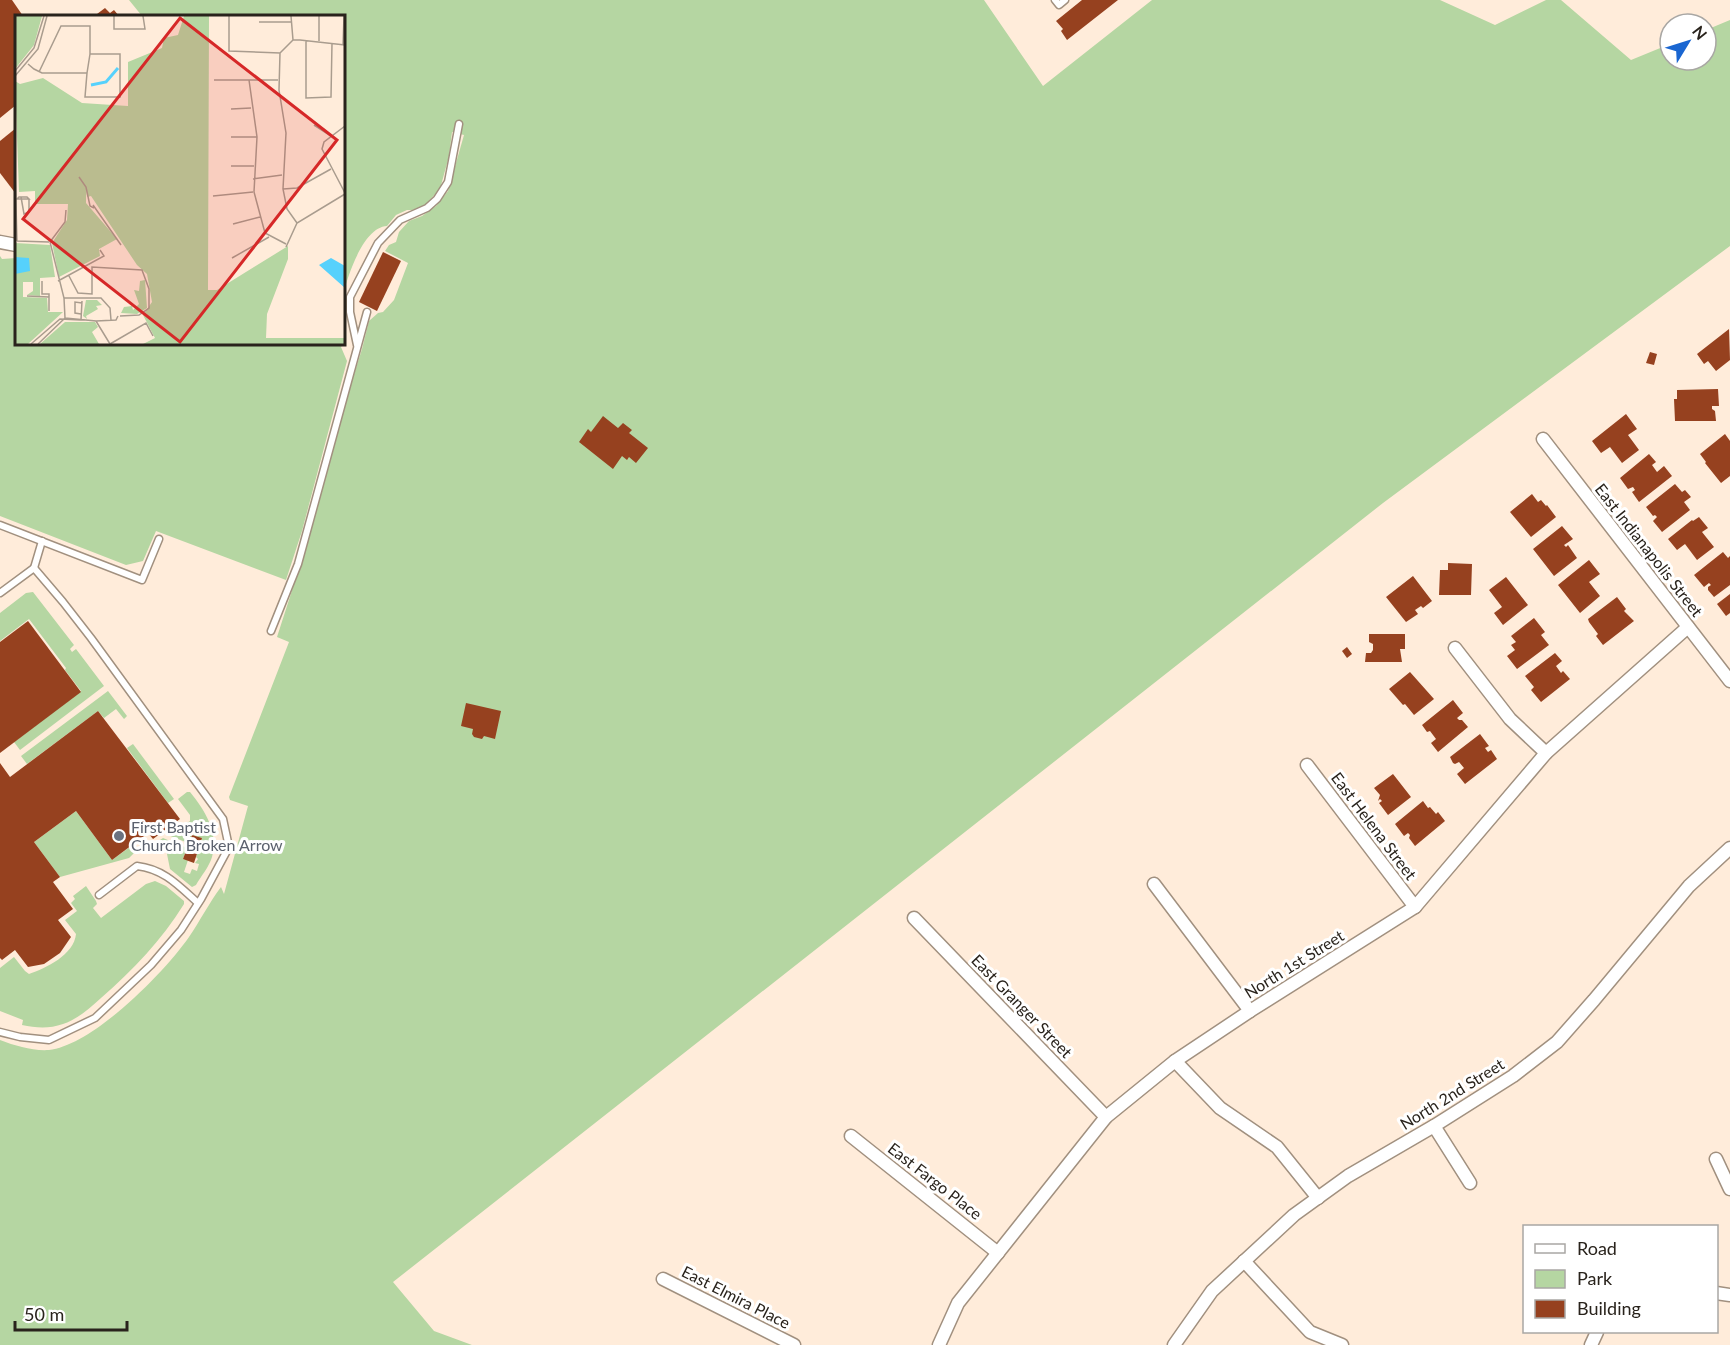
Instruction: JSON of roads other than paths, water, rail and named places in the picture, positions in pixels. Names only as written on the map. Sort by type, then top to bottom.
[{"type":"street","points":[[0,242],[15,245]]},
{"type":"street","name":"East Indianapolis Street","points":[[1543,439],[1730,681]]},
{"type":"street","name":"North 1st Street","points":[[939,1345],[958,1303],[1106,1117],[1175,1061],[1415,907],[1546,753],[1688,627]]},
{"type":"street","points":[[1455,648],[1510,718],[1546,753]]},
{"type":"street","name":"East Helena Street","points":[[1307,765],[1415,907]]},
{"type":"street","name":"North 2nd Street","points":[[1174,1345],[1212,1291],[1294,1215],[1348,1176],[1434,1126],[1513,1076],[1557,1042],[1689,886],[1730,848]]},
{"type":"street","points":[[1154,884],[1250,1011]]},
{"type":"street","name":"East Granger Street","points":[[914,918],[1106,1117]]},
{"type":"street","points":[[1175,1061],[1220,1108],[1277,1147],[1318,1198]]},
{"type":"street","points":[[1434,1126],[1470,1183]]},
{"type":"street","name":"East Fargo Place","points":[[851,1136],[999,1253]]},
{"type":"street","points":[[1716,1159],[1730,1189]]},
{"type":"street","points":[[1244,1261],[1310,1332],[1341,1345]]},
{"type":"street","name":"East Elmira Place","points":[[663,1280],[794,1345]]},
{"type":"lane","points":[[1055,0],[1059,4],[1065,0]]},
{"type":"lane","points":[[357,346],[350,312],[350,297],[378,243],[400,220],[427,208],[437,199],[448,182],[459,124]]},
{"type":"lane","points":[[271,630],[298,564],[367,312]]},
{"type":"lane","points":[[0,525],[142,580],[159,539]]},
{"type":"lane","points":[[0,593],[34,568],[42,541]]},
{"type":"lane","points":[[0,1032],[49,1040],[95,1018],[151,965],[181,930],[229,847],[223,819],[84,629],[34,568]]},
{"type":"lane","points":[[99,895],[137,866],[164,874],[198,903]]},
{"type":"place","name":"First Baptist Church Broken Arrow","points":[[119,836]]}]
